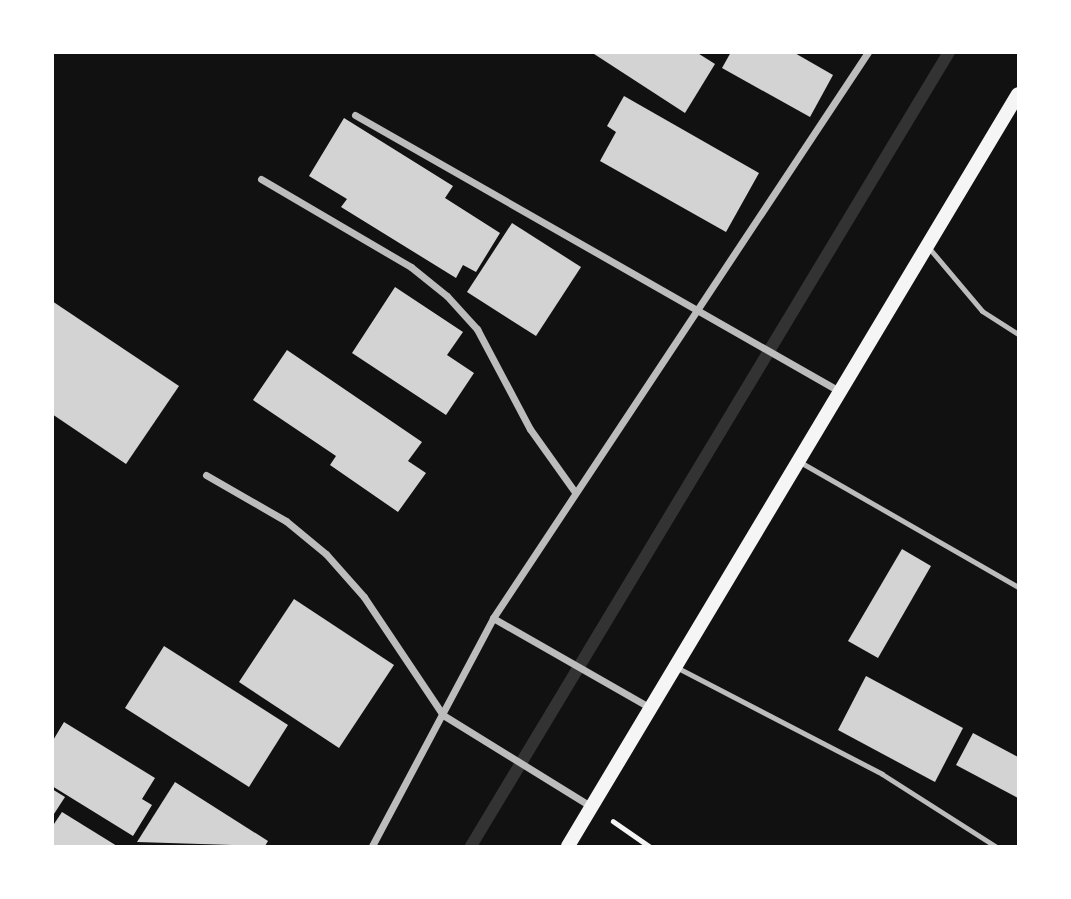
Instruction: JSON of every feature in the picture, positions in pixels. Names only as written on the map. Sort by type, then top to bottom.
[{"type":"main road","points":[[568,846],[673,666],[929,248],[1018,94]]},
{"type":"street","points":[[372,846],[493,618],[868,52]]},
{"type":"street","points":[[355,115],[840,392]]},
{"type":"street","points":[[261,179],[411,267],[447,296],[477,329],[530,429],[575,492]]},
{"type":"street","points":[[206,475],[286,521],[326,554],[364,597],[443,715],[592,807]]},
{"type":"street","points":[[493,618],[649,707]]},
{"type":"lane","points":[[929,248],[982,311],[1018,334]]},
{"type":"lane","points":[[800,462],[1018,587]]},
{"type":"lane","points":[[673,666],[882,774],[995,846]]},
{"type":"path","points":[[592,807],[649,846]]},
{"type":"building","points":[[591,52],[696,52],[715,64],[685,113]]},
{"type":"building","points":[[731,52],[793,52],[833,75],[810,117],[722,68]]},
{"type":"building","points":[[624,96],[759,173],[726,232],[600,161],[616,132],[607,126]]},
{"type":"building","points":[[344,118],[453,186],[445,198],[500,233],[476,272],[463,265],[456,278],[341,207],[347,199],[309,176]]},
{"type":"building","points":[[512,223],[581,267],[536,336],[467,292]]},
{"type":"building","points":[[395,287],[463,332],[447,355],[474,373],[446,415],[352,353]]},
{"type":"building","points":[[52,301],[179,386],[126,464],[52,414]]},
{"type":"building","points":[[287,350],[422,442],[408,461],[426,473],[398,512],[330,465],[336,456],[253,400]]},
{"type":"building","points":[[902,549],[931,566],[878,658],[848,641]]},
{"type":"building","points":[[294,599],[394,665],[339,748],[239,682]]},
{"type":"building","points":[[164,646],[288,725],[249,787],[125,708]]},
{"type":"building","points":[[866,676],[963,728],[935,782],[838,730]]},
{"type":"building","points":[[64,722],[155,778],[142,799],[152,805],[133,836],[52,786],[52,742]]},
{"type":"building","points":[[973,733],[1018,757],[1018,798],[956,765]]},
{"type":"building","points":[[175,782],[268,841],[265,846],[137,842]]},
{"type":"building","points":[[52,789],[65,797],[52,817]]},
{"type":"building","points":[[62,812],[117,846],[52,846],[52,827]]},
{"type":"waterway","points":[[471,846],[949,52]]}]
